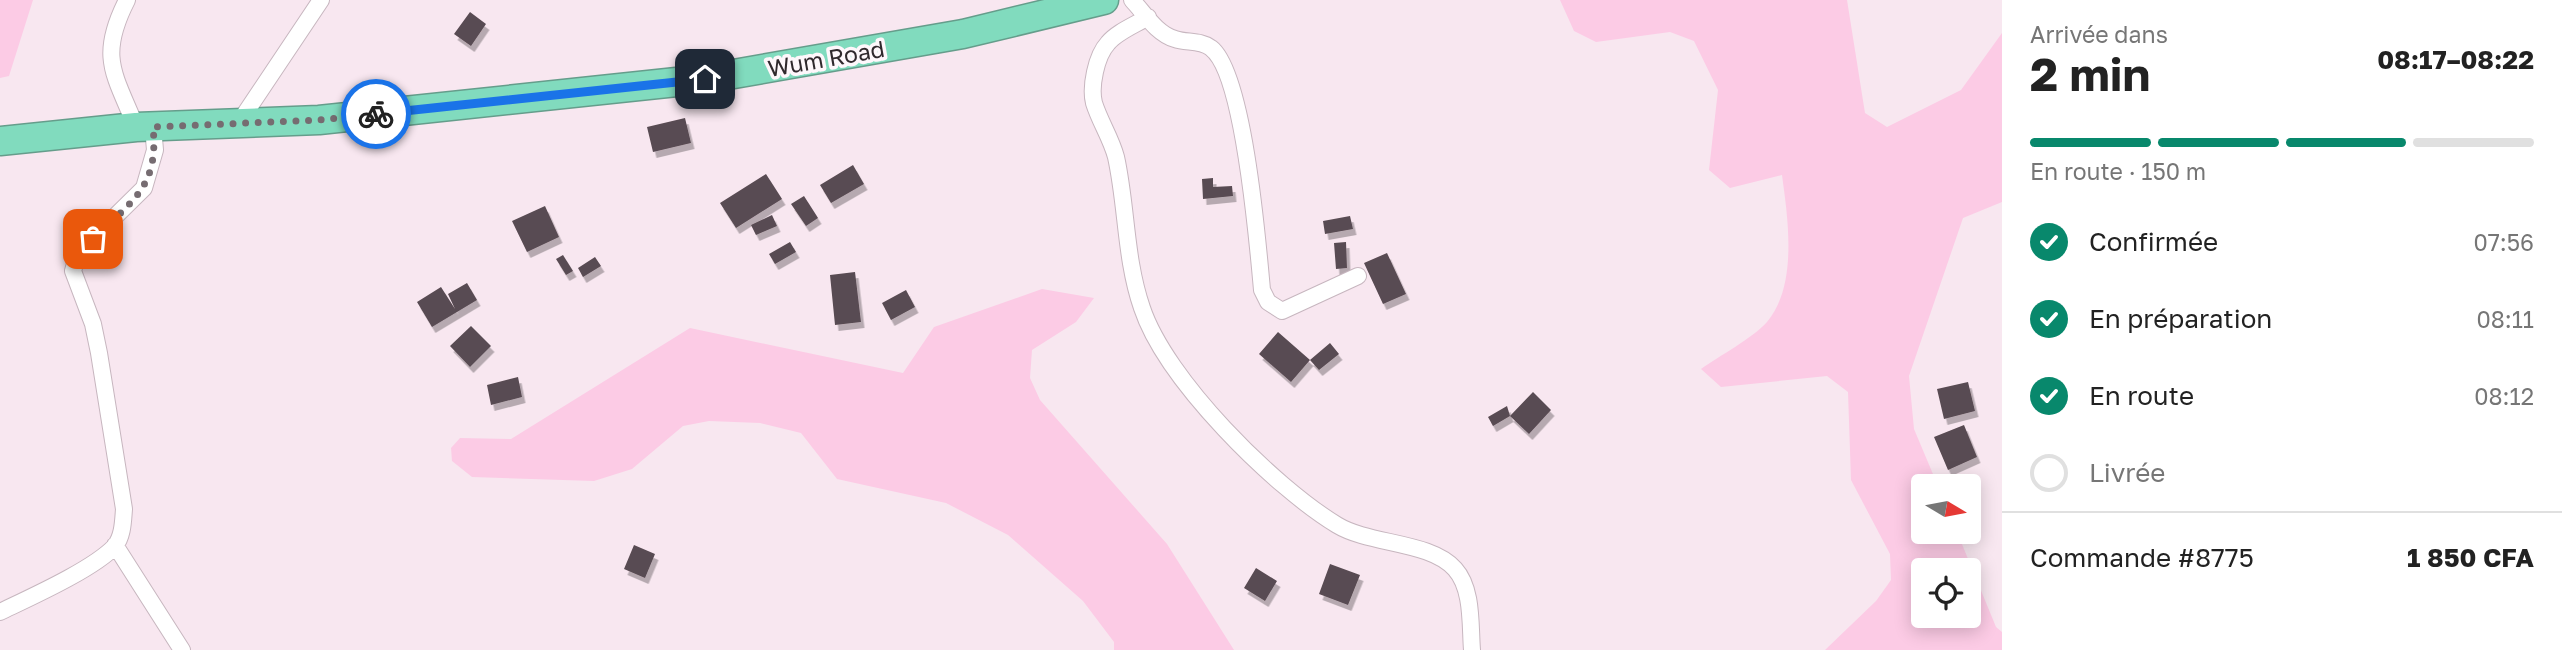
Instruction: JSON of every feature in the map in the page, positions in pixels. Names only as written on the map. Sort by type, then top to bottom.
[{"type":"highway","name":"Wum Road","points":[[0,141],[144,127],[346,118],[705,79],[963,34],[1104,0]]},
{"type":"street","points":[[0,612],[54,586],[115,545],[123,528],[122,496],[100,353],[93,324],[73,271],[78,253],[144,188],[155,150],[111,66],[109,46],[114,26],[127,0]]},
{"type":"street","points":[[238,124],[321,0]]},
{"type":"street","points":[[1132,0],[1163,34],[1201,43],[1217,56],[1241,127],[1251,184],[1262,290],[1268,302],[1282,311],[1357,276]]},
{"type":"street","points":[[1148,17],[1107,43],[1093,82],[1094,102],[1115,153],[1119,172],[1122,215],[1135,285],[1153,333],[1206,408],[1290,492],[1356,535],[1426,552],[1444,559],[1455,569],[1464,582],[1472,650]]},
{"type":"street","points":[[115,545],[182,650]]},
{"type":"shaded area","points":[[0,0],[33,0],[9,76],[0,78]]},
{"type":"shaded area","points":[[1560,0],[1847,0],[1865,113],[1887,127],[1961,90],[2002,33],[2002,202],[1963,218],[1909,376],[1914,429],[1933,474],[1911,474],[1911,544],[1962,544],[1968,558],[1911,558],[1911,628],[1981,628],[1981,590],[1996,627],[2002,632],[2002,650],[1825,650],[1876,601],[1891,580],[1890,554],[1851,480],[1848,392],[1827,376],[1721,387],[1701,369],[1761,328],[1777,307],[1787,271],[1788,251],[1787,211],[1782,175],[1730,188],[1709,170],[1718,90],[1694,41],[1670,32],[1596,42],[1574,31]]},
{"type":"shaded area","points":[[1042,289],[1094,298],[1076,322],[1032,350],[1030,378],[1040,400],[1167,544],[1234,650],[1114,650],[1114,642],[1083,601],[1008,535],[946,503],[837,479],[801,433],[760,423],[709,421],[683,426],[632,469],[594,481],[472,477],[452,461],[451,448],[460,438],[511,439],[690,328],[903,373],[934,327]]},
{"type":"building","points":[[470,12],[486,24],[471,46],[454,34]]},
{"type":"building","points":[[685,118],[691,143],[653,152],[647,127]]},
{"type":"building","points":[[853,165],[864,184],[831,203],[820,185]]},
{"type":"building","points":[[766,174],[782,199],[736,228],[720,203]]},
{"type":"building","points":[[1213,178],[1213,187],[1232,186],[1233,196],[1203,199],[1202,179]]},
{"type":"building","points":[[804,196],[818,218],[806,226],[791,204]]},
{"type":"building","points":[[545,206],[559,237],[527,252],[512,221]]},
{"type":"building","points":[[772,215],[777,226],[756,235],[751,225]]},
{"type":"building","points":[[1350,216],[1353,229],[1325,234],[1323,221]]},
{"type":"building","points":[[790,242],[796,252],[775,264],[769,254]]},
{"type":"building","points":[[1346,242],[1347,268],[1336,269],[1334,243]]},
{"type":"building","points":[[1387,253],[1406,294],[1383,304],[1364,263]]},
{"type":"building","points":[[563,255],[573,271],[566,275],[556,259]]},
{"type":"building","points":[[595,257],[601,266],[583,277],[578,268]]},
{"type":"building","points":[[855,272],[861,322],[835,325],[830,275]]},
{"type":"building","points":[[467,283],[477,300],[432,327],[417,302],[441,287],[455,309],[448,294]]},
{"type":"building","points":[[906,290],[915,307],[891,320],[882,303]]},
{"type":"building","points":[[471,326],[491,346],[470,367],[450,346]]},
{"type":"building","points":[[1278,332],[1310,360],[1291,382],[1259,354]]},
{"type":"building","points":[[1330,343],[1339,354],[1319,370],[1310,360]]},
{"type":"building","points":[[518,377],[522,397],[491,405],[487,385]]},
{"type":"building","points":[[1968,382],[1975,411],[1944,419],[1937,389]]},
{"type":"building","points":[[1533,392],[1551,410],[1529,434],[1510,416]]},
{"type":"building","points":[[1507,406],[1510,416],[1493,426],[1488,417]]},
{"type":"building","points":[[1964,425],[1977,457],[1948,470],[1934,437]]},
{"type":"building","points":[[634,545],[655,554],[645,578],[624,569]]},
{"type":"building","points":[[1330,564],[1360,575],[1348,605],[1319,594]]},
{"type":"building","points":[[1256,568],[1277,581],[1265,601],[1244,588]]},
{"type":"way so far","points":[[93,239],[144,188],[155,150],[153,127],[319,120],[376,114]]},
{"type":"route","points":[[376,114],[705,79]]}]
